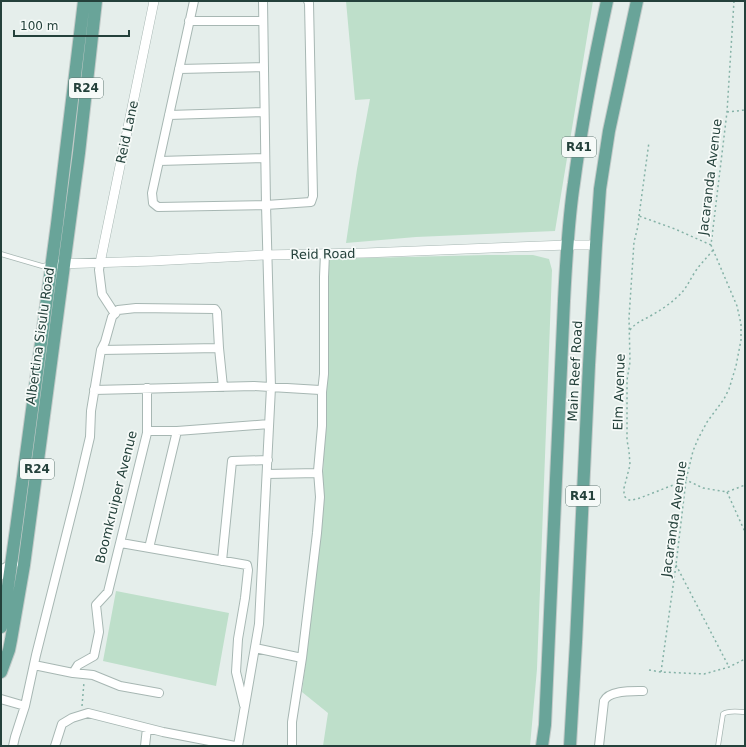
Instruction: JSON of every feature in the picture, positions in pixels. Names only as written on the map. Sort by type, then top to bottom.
[{"type":"main road","name":"Albertina Sisulu Road","points":[[1,627],[12,564],[68,136],[84,1]]},
{"type":"main road","name":"Albertina Sisulu Road","points":[[1,672],[9,650],[24,565],[64,264],[96,1]]},
{"type":"main road","name":"Main Reef Road","points":[[542,746],[545,717],[567,245],[578,155],[595,57],[607,1]]},
{"type":"main road","name":"Main Reef Road","points":[[570,746],[600,189],[609,131],[637,1]]},
{"type":"street","name":"Reid Lane","points":[[100,263],[154,1]]},
{"type":"street","points":[[194,1],[152,193],[153,202],[158,207],[266,205],[310,202],[313,196],[308,1]]},
{"type":"street","points":[[55,746],[62,724],[72,718],[88,714],[164,732],[237,746],[245,710],[259,624],[271,387],[264,112],[263,1]]},
{"type":"street","points":[[189,21],[263,21]]},
{"type":"street","points":[[179,69],[264,67]]},
{"type":"street","points":[[169,115],[264,112]]},
{"type":"street","points":[[159,161],[265,158]]},
{"type":"street","name":"Reid Road","points":[[51,264],[325,253],[366,253],[596,245]]},
{"type":"street","points":[[292,746],[292,722],[302,658],[320,497],[318,473],[324,374],[325,253]]},
{"type":"street","points":[[100,263],[99,270],[102,294],[115,314]]},
{"type":"street","points":[[13,746],[25,706],[90,437],[91,411],[101,350],[112,318],[118,310],[136,308],[215,309],[217,312],[222,387]]},
{"type":"street","points":[[101,350],[219,348]]},
{"type":"street","points":[[94,390],[271,387],[320,390]]},
{"type":"street","points":[[73,673],[78,665],[94,656],[99,632],[96,605],[108,592],[147,431],[147,388]]},
{"type":"street","points":[[147,431],[177,431],[269,424]]},
{"type":"street","points":[[149,548],[177,431]]},
{"type":"street","points":[[222,561],[232,461],[268,460]]},
{"type":"street","points":[[267,474],[318,473]]},
{"type":"street","points":[[121,543],[247,566],[248,570],[245,598],[238,638],[236,672],[245,710]]},
{"type":"street","points":[[1,575],[4,568],[12,564],[24,565]]},
{"type":"street","points":[[255,648],[302,658]]},
{"type":"street","points":[[34,665],[73,673],[93,675],[120,686],[159,693]]},
{"type":"street","points":[[599,746],[605,698],[612,694],[643,691]]},
{"type":"street","points":[[1,699],[25,706]]},
{"type":"street","points":[[145,746],[147,728]]},
{"type":"lane","points":[[1,254],[42,266],[51,264]]},
{"type":"lane","points":[[718,746],[723,714],[725,712],[732,711],[745,712]]},
{"type":"path","name":"Jacaranda Avenue","points":[[661,672],[686,480],[693,451],[698,439],[707,422],[724,399],[729,389],[736,366],[741,340],[741,324],[737,306],[711,245],[727,112],[734,1]]},
{"type":"path","points":[[727,112],[745,110]]},
{"type":"path","name":"Elm Avenue","points":[[649,142],[638,226],[634,242],[626,429],[630,465],[624,493],[625,497],[632,500],[686,480]]},
{"type":"path","points":[[639,216],[675,229],[711,245]]},
{"type":"path","points":[[630,330],[636,323],[650,316],[678,297],[713,250]]},
{"type":"path","points":[[686,480],[702,488],[728,492],[745,485]]},
{"type":"path","points":[[728,492],[745,532]]},
{"type":"path","points":[[676,565],[729,667]]},
{"type":"path","points":[[649,670],[704,674],[729,667],[745,659]]},
{"type":"path","points":[[81,715],[85,674]]},
{"type":"green space","points":[[346,1],[593,1],[555,231],[416,237],[346,243],[357,169],[370,99],[355,100]]},
{"type":"green space","points":[[533,255],[549,259],[552,270],[537,669],[530,746],[323,746],[328,713],[302,692],[319,552],[328,346],[326,259]]},
{"type":"green space","points":[[116,591],[229,613],[216,686],[103,661]]}]
